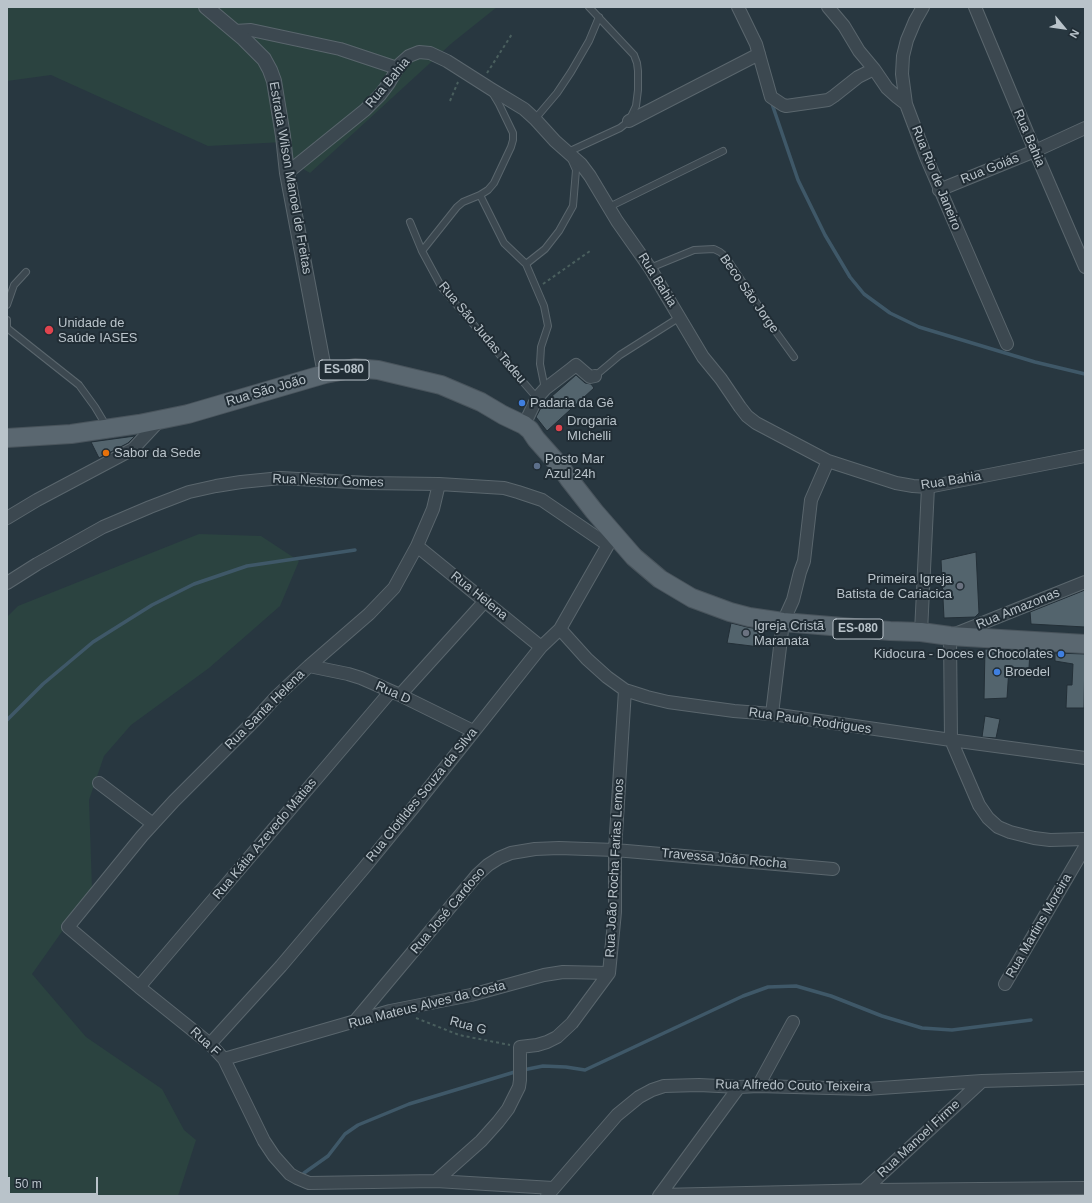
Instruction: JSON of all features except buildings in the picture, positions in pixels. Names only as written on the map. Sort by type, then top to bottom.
[{"type":"main road","name":"Rua São João","points":[[160,420],[188,414],[325,374],[355,368],[370,369],[441,385],[481,402],[524,425],[530,430],[560,466],[594,511],[610,539]]},
{"type":"main road","name":"ES-080","points":[[7,438],[71,434],[160,420]]},
{"type":"main road","name":"ES-080","points":[[610,539],[655,574],[692,598],[730,612],[749,617],[783,622],[890,631],[921,632],[950,636],[1085,644]]},
{"type":"street","name":"Estrada Wilson Manoel de Freitas","points":[[206,7],[264,59],[274,80],[287,173],[325,374]]},
{"type":"street","points":[[738,7],[756,44],[771,97],[780,104],[786,106],[828,100],[858,77],[874,69]]},
{"type":"street","points":[[828,7],[844,26],[859,51],[891,92],[906,104]]},
{"type":"street","name":"Rua Rio de Janeiro","points":[[923,7],[907,40],[903,56],[902,74],[906,104],[939,190],[1007,344]]},
{"type":"street","name":"Rua Bahia","points":[[975,7],[1034,151],[1085,267]]},
{"type":"street","points":[[234,31],[252,30],[340,49],[398,68]]},
{"type":"street","name":"Rua Bahia","points":[[287,173],[365,110],[380,95],[400,64],[409,56],[419,52],[430,53],[447,61],[524,109],[535,118],[555,141],[581,164],[590,176],[617,221],[650,268],[703,357],[721,379],[747,416],[756,423],[828,461],[896,483],[913,486],[928,487],[1085,456]]},
{"type":"street","points":[[629,122],[759,54]]},
{"type":"street","name":"Rua Goiás","points":[[939,190],[1034,151],[1085,128]]},
{"type":"street","points":[[524,425],[541,393],[576,365],[590,377],[595,376]]},
{"type":"street","points":[[7,518],[37,500],[133,449],[160,420]]},
{"type":"street","points":[[772,714],[783,622],[793,600],[804,561],[811,500],[828,461]]},
{"type":"street","name":"Rua Nestor Gomes","points":[[7,583],[37,564],[103,527],[189,492],[241,482],[281,478],[504,488],[542,500],[610,539]]},
{"type":"street","name":"Rua Santa Helena","points":[[68,927],[153,824],[174,801],[277,696],[369,614],[392,591],[417,546],[433,509],[439,484]]},
{"type":"street","points":[[921,632],[928,487]]},
{"type":"street","name":"Rua Clotildes Souza da Silva","points":[[210,1044],[281,966],[364,868],[541,647],[560,629],[610,539]]},
{"type":"street","name":"Rua Helena","points":[[417,546],[541,647]]},
{"type":"street","name":"Rua Amazonas","points":[[950,636],[1085,582]]},
{"type":"street","name":"Rua Kátia Azevedo Matias","points":[[139,987],[395,693],[485,601]]},
{"type":"street","name":"Rua Paulo Rodrigues","points":[[560,629],[587,660],[607,678],[625,690],[647,697],[668,702],[734,711],[772,714],[1085,758]]},
{"type":"street","points":[[950,636],[951,740],[979,805],[988,818],[998,827],[1010,832],[1050,840],[1085,839]]},
{"type":"street","name":"Rua D","points":[[309,666],[348,674],[395,693],[473,731]]},
{"type":"street","name":"Rua João Rocha Farias Lemos","points":[[520,1047],[537,1045],[547,1042],[557,1036],[572,1023],[610,973],[615,912],[615,850],[625,690]]},
{"type":"street","points":[[99,783],[153,824]]},
{"type":"street","name":"Rua Martins Moreira","points":[[1005,984],[1085,847]]},
{"type":"street","name":"Rua José Cardoso","points":[[355,1021],[477,875],[498,858],[511,853],[559,848],[615,850]]},
{"type":"street","name":"Travessa João Rocha","points":[[615,850],[833,869]]},
{"type":"street","name":"Rua F","points":[[68,927],[210,1044],[224,1059],[264,1141],[274,1156],[290,1174],[309,1183],[436,1181]]},
{"type":"street","name":"Rua Mateus Alves da Costa","points":[[224,1059],[390,1011],[471,995],[544,975],[563,972],[610,973]]},
{"type":"street","points":[[758,1086],[793,1022]]},
{"type":"street","points":[[436,1181],[481,1141],[508,1109],[519,1087],[520,1047]]},
{"type":"street","name":"Rua Alfredo Couto Teixeira","points":[[550,1192],[617,1115],[639,1097],[664,1086],[699,1084],[739,1087],[866,1088],[982,1081],[1085,1078]]},
{"type":"street","name":"Rua Manoel Firme","points":[[859,1193],[982,1081]]},
{"type":"street","points":[[660,1196],[739,1087]]},
{"type":"street","points":[[436,1181],[550,1192]]},
{"type":"street","points":[[660,1196],[1085,1188]]},
{"type":"lane","points":[[526,264],[546,249],[562,226],[573,206],[576,170],[568,152],[620,128],[629,122],[636,106],[638,90],[637,63],[634,55],[589,7]]},
{"type":"lane","points":[[535,118],[557,93],[571,72],[589,41],[599,17]]},
{"type":"lane","points":[[422,251],[457,207],[463,202],[488,190],[494,183],[511,147],[513,134],[500,104],[486,86]]},
{"type":"lane","points":[[609,207],[723,151]]},
{"type":"lane","points":[[480,195],[504,243],[526,264],[544,306],[548,326],[540,347],[541,393]]},
{"type":"lane","name":"Rua São Judas Tadeu","points":[[410,222],[422,251],[442,288],[541,393]]},
{"type":"lane","name":"Beco São Jorge","points":[[650,268],[694,250],[714,249],[720,252],[725,256],[794,357]]},
{"type":"lane","points":[[7,305],[14,285],[26,272]]},
{"type":"lane","points":[[595,376],[620,355],[680,317]]},
{"type":"lane","points":[[7,320],[7,328],[79,385],[108,428]]},
{"type":"path","points":[[486,86],[512,34]]},
{"type":"path","points":[[450,101],[463,71]]},
{"type":"path","points":[[537,288],[590,251]]},
{"type":"path","name":"Rua G","points":[[390,1011],[417,1018],[459,1035],[520,1047]]},
{"type":"green space","points":[[7,7],[497,7],[452,43],[310,173],[288,160],[284,142],[208,146],[51,75],[7,81]]},
{"type":"green space","points":[[199,534],[261,536],[299,561],[280,606],[209,668],[131,725],[104,756],[89,800],[92,889],[32,974],[86,1037],[162,1089],[184,1130],[196,1140],[178,1196],[7,1196],[7,617],[18,606]]},
{"type":"waterway","points":[[771,101],[798,180],[825,235],[850,277],[864,294],[890,313],[919,327],[1035,362],[1085,374]]},
{"type":"waterway","points":[[7,720],[43,684],[93,642],[152,605],[194,584],[247,566],[355,550]]},
{"type":"waterway","points":[[523,1070],[543,1066],[585,1070],[743,996],[768,987],[796,986],[831,996],[882,1016],[922,1028],[952,1030],[1031,1020]]},
{"type":"waterway","points":[[304,1173],[328,1156],[345,1134],[358,1125],[409,1104],[518,1071]]},
{"type":"place","name":"Unidade de Saúde IASES","points":[[49,330]]},
{"type":"place","name":"Padaria da Gê","points":[[522,403]]},
{"type":"place","name":"Drogaria MIchelli","points":[[559,428]]},
{"type":"place","name":"Sabor da Sede","points":[[106,453]]},
{"type":"place","name":"Posto Mar Azul 24h","points":[[537,466]]},
{"type":"place","name":"Primeira Igreja Batista de Cariacica","points":[[960,586]]},
{"type":"place","name":"Igreja Cristã Maranata","points":[[746,633]]},
{"type":"place","name":"Kidocura - Doces e Chocolates","points":[[1061,654]]},
{"type":"place","name":"Broedel","points":[[997,672]]}]
